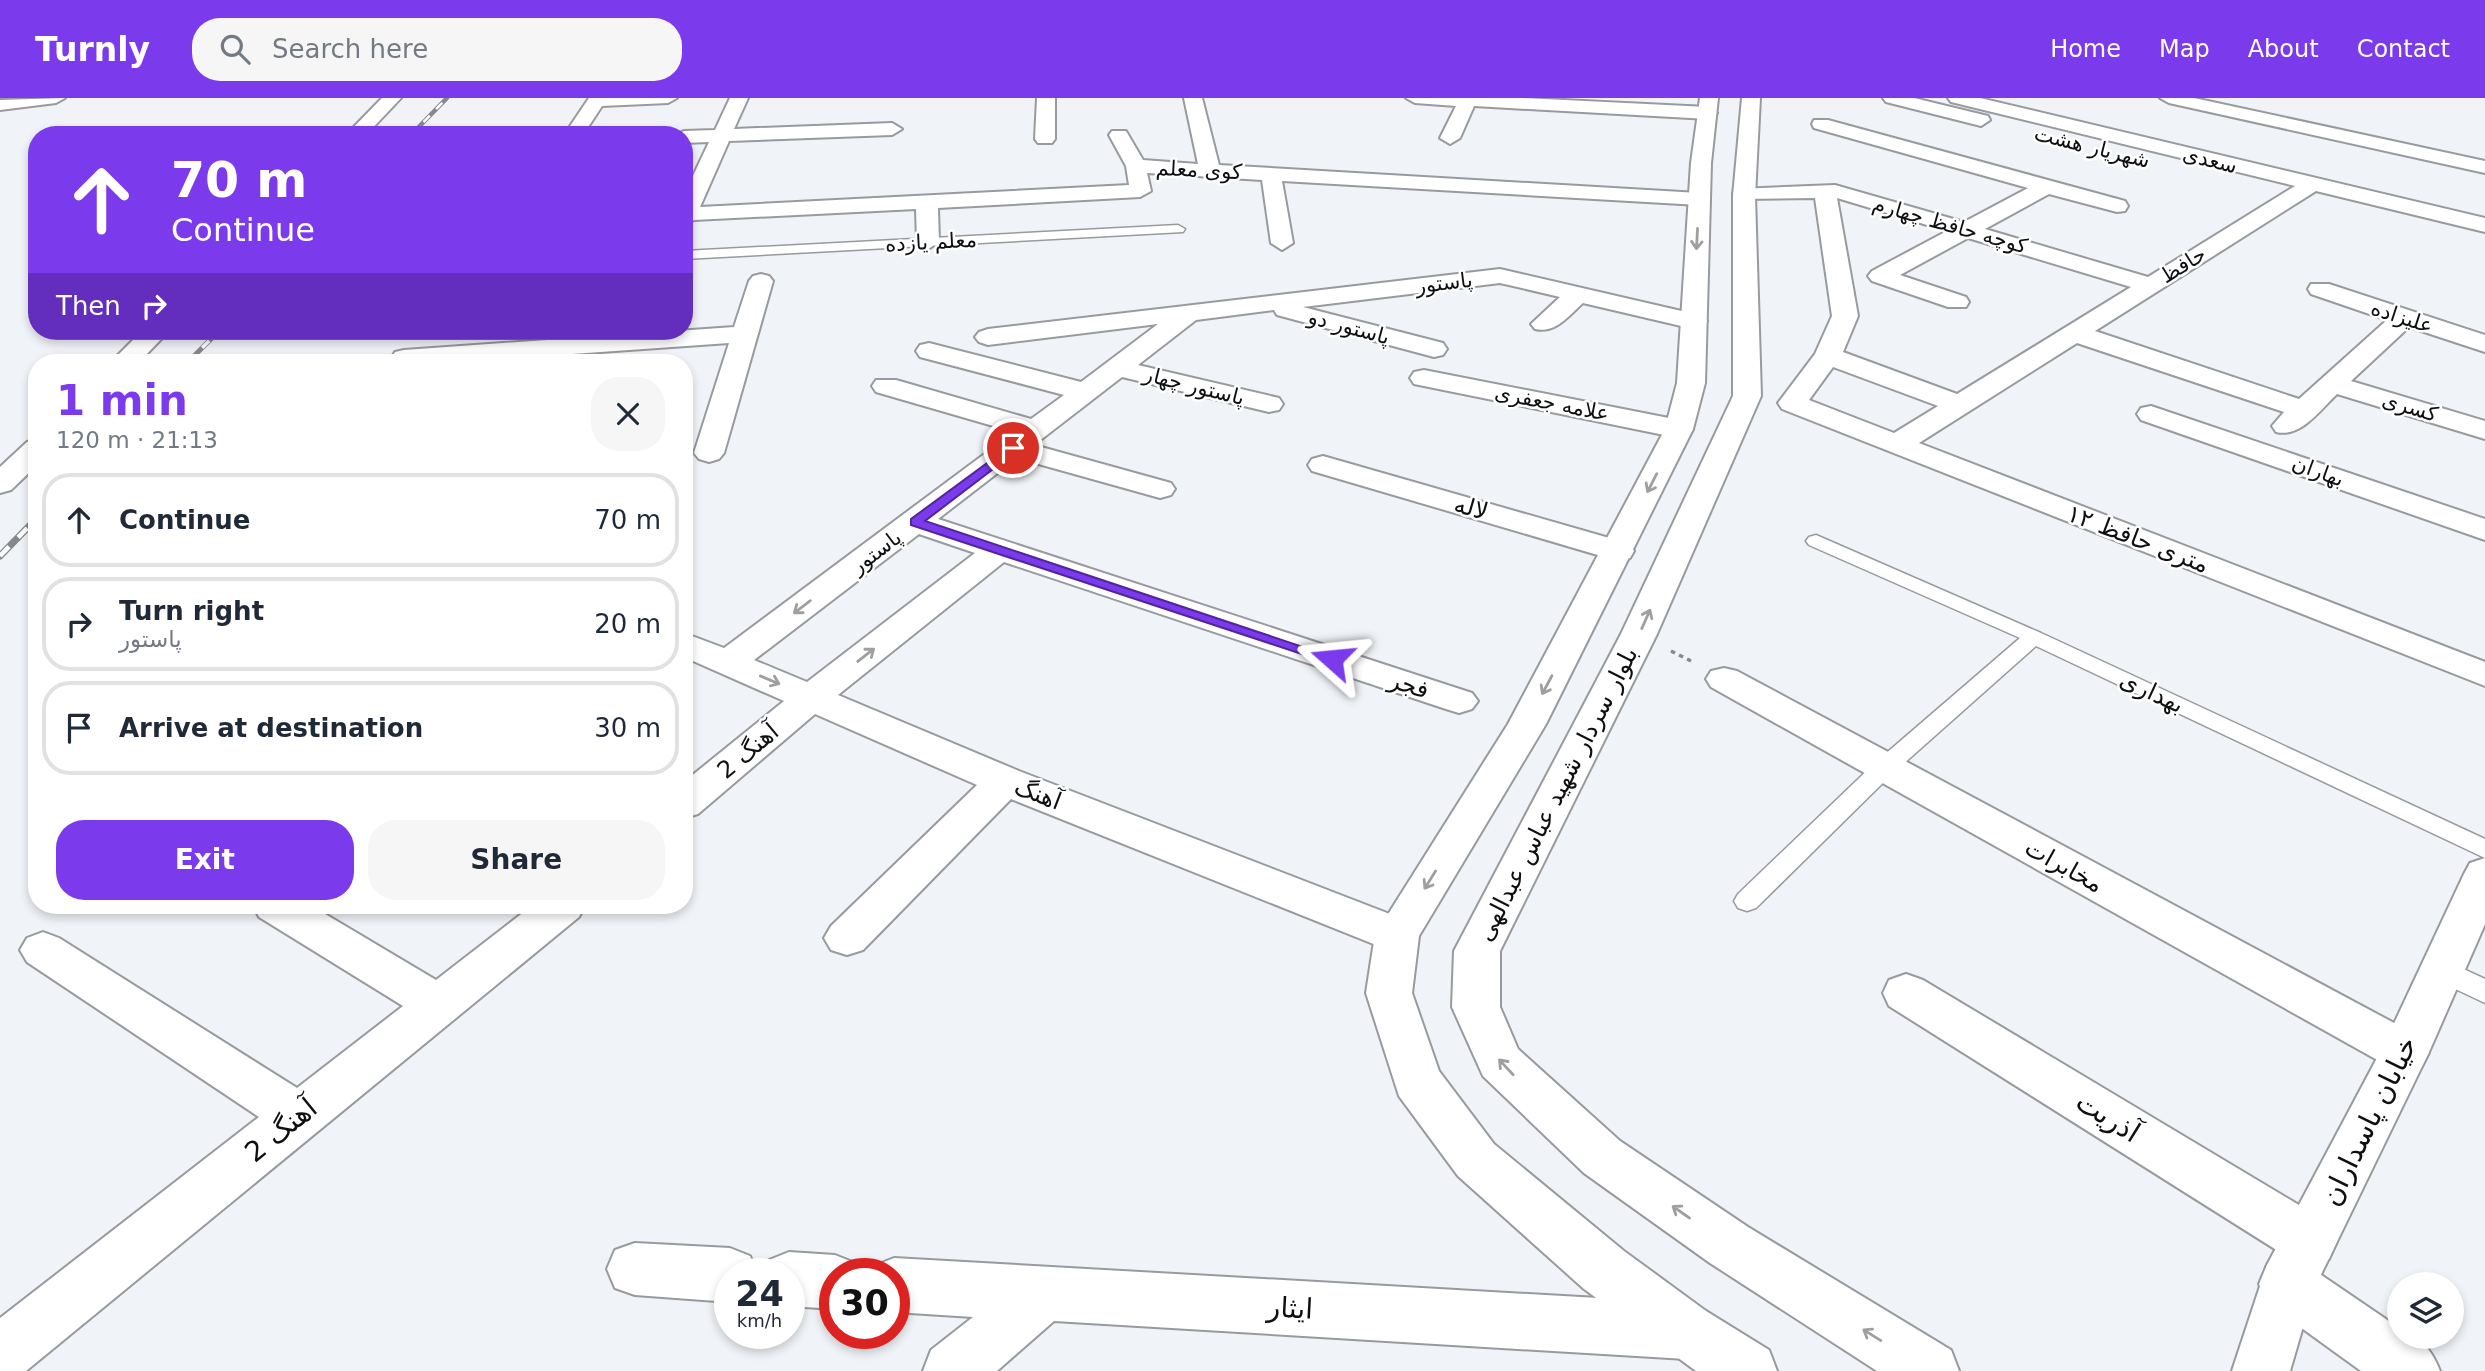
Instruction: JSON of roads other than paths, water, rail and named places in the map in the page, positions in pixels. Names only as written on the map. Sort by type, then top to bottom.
[{"type":"street","points":[[0,105],[56,98]]},
{"type":"street","points":[[364,126],[392,98]]},
{"type":"street","points":[[579,126],[597,99],[668,98]]},
{"type":"street","points":[[693,199],[739,98]]},
{"type":"street","points":[[1045,139],[1046,98]]},
{"type":"street","points":[[1193,98],[1210,171]]},
{"type":"street","points":[[1415,98],[1750,108]]},
{"type":"street","name":"شهریار هشت","points":[[1892,98],[1941,103],[2302,190]]},
{"type":"street","name":"سعدی","points":[[1957,98],[2159,147],[2302,190],[2475,223],[2485,206]]},
{"type":"street","points":[[2169,98],[2485,167]]},
{"type":"street","points":[[2204,123],[2250,98]]},
{"type":"street","points":[[1450,138],[1468,100]]},
{"type":"street","points":[[1708,105],[1699,199],[1691,383],[1679,429],[1527,724],[1396,935],[1389,993],[1418,1082],[1476,1160],[1604,1270],[1686,1331],[1748,1371]]},
{"type":"street","points":[[888,150],[895,108]]},
{"type":"street","name":"بلوار سردار شهید عباس عبدالهی","points":[[1750,108],[1744,193],[1747,396],[1640,634],[1476,951],[1476,1007],[1500,1062],[1602,1157],[1729,1245],[1930,1371]]},
{"type":"street","points":[[1821,124],[2044,188],[2117,206]]},
{"type":"street","points":[[693,137],[892,129]]},
{"type":"street","points":[[1119,135],[1136,166]]},
{"type":"street","points":[[2159,147],[2181,135]]},
{"type":"street","name":"کوی معلم","points":[[693,216],[1140,191],[1136,166],[1699,199]]},
{"type":"street","points":[[1035,173],[1038,196]]},
{"type":"street","points":[[1271,174],[1282,243]]},
{"type":"street","points":[[1956,302],[1880,276],[2044,188]]},
{"type":"street","name":"حافظ","points":[[1897,444],[2302,190]]},
{"type":"street","points":[[1825,191],[1845,316],[1828,356],[1960,405]]},
{"type":"street","name":"کوچه حافظ چهارم","points":[[1744,193],[1835,191],[2151,285]]},
{"type":"street","points":[[927,203],[928,242]]},
{"type":"street","name":"پاستور","points":[[988,337],[1500,276],[1694,321]]},
{"type":"street","points":[[709,453],[761,281]]},
{"type":"street","name":"علیزاده","points":[[2320,289],[2485,344]]},
{"type":"street","points":[[1544,324],[1578,294]]},
{"type":"street","name":"پاستور دو","points":[[1264,304],[1434,349]]},
{"type":"street","name":"پاستور","points":[[729,662],[1190,313]]},
{"type":"street","points":[[2257,449],[2305,410],[2404,318]]},
{"type":"street","points":[[2074,333],[2305,410]]},
{"type":"street","points":[[693,339],[745,334]]},
{"type":"street","points":[[132,354],[147,340]]},
{"type":"street","points":[[473,354],[681,340]]},
{"type":"street","points":[[929,351],[1086,392]]},
{"type":"street","name":"۱۲ متری حافظ","points":[[1828,356],[1792,403],[2485,675]]},
{"type":"street","name":"پاستور چهار","points":[[1119,368],[1269,404]]},
{"type":"street","name":"علامه جعفری","points":[[1424,378],[1679,429]]},
{"type":"street","name":"کسری","points":[[2334,384],[2485,430]]},
{"type":"street","points":[[886,386],[1160,489]]},
{"type":"street","name":"بهاران","points":[[2151,414],[2485,530]]},
{"type":"street","points":[[0,484],[28,457]]},
{"type":"street","name":"لاله","points":[[1324,465],[1618,551]]},
{"type":"street","name":"فجر","points":[[915,522],[1460,701]]},
{"type":"street","name":"آهنگ 2","points":[[693,797],[999,550]]},
{"type":"street","name":"آهنگ","points":[[693,647],[1005,781],[1396,935]]},
{"type":"street","name":"مخابرات","points":[[1724,679],[2405,1052]]},
{"type":"street","points":[[848,938],[1005,781]]},
{"type":"street","name":"خیابان پاسداران","points":[[2261,1371],[2299,1263],[2405,1052],[2485,874]]},
{"type":"street","points":[[290,914],[438,1004]]},
{"type":"street","name":"آهنگ 2","points":[[0,1355],[552,914]]},
{"type":"street","points":[[43,950],[299,1116]]},
{"type":"street","name":"آذریت","points":[[1906,993],[2299,1263],[2411,1371]]},
{"type":"street","points":[[635,1269],[714,1274]]},
{"type":"street","name":"ایثار","points":[[910,1286],[1686,1331]]},
{"type":"street","points":[[952,1371],[1044,1294]]},
{"type":"lane","name":"معلم یازده","points":[[693,255],[1178,229]]},
{"type":"lane","name":"بهداری","points":[[1816,541],[2034,637],[2485,849]]},
{"type":"lane","points":[[1747,901],[1884,768],[2034,637]]},
{"type":"lane","points":[[2442,970],[2485,992]]},
{"type":"railway","points":[[420,126],[447,98]]},
{"type":"railway","points":[[196,354],[210,340]]},
{"type":"railway","points":[[0,556],[28,527]]}]
